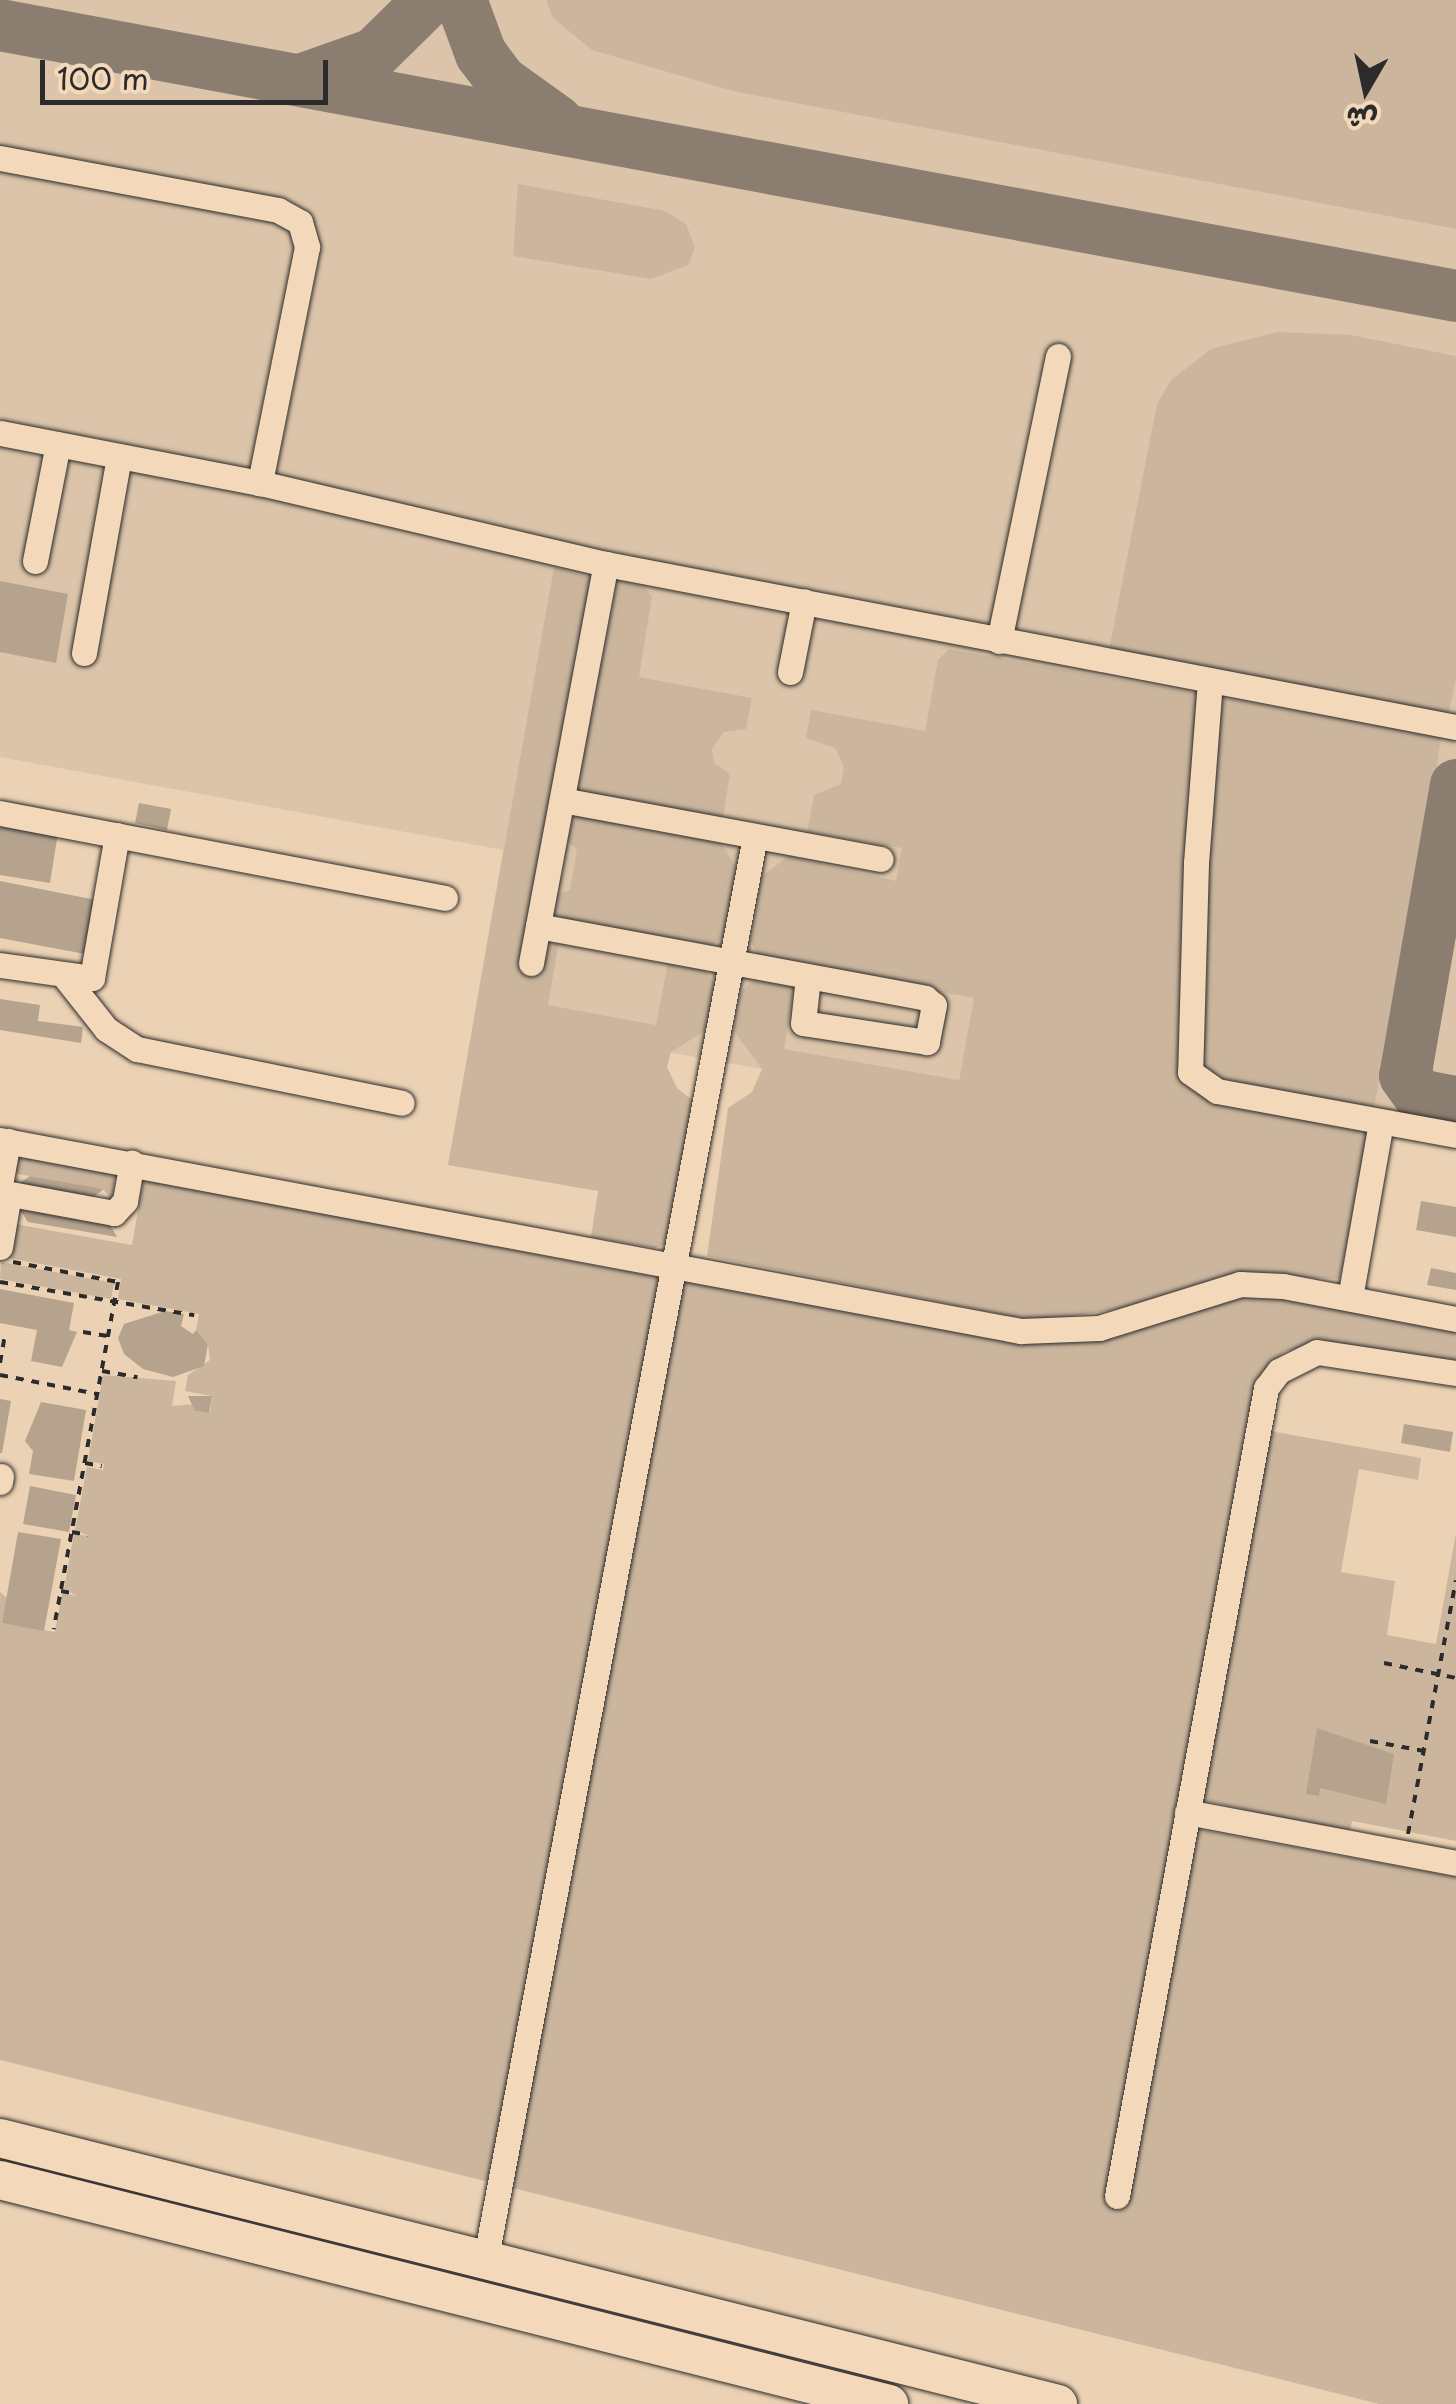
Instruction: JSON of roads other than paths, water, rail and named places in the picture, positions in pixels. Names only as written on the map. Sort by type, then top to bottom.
[{"type":"highway","points":[[0,2138],[486,2256],[1058,2404]]},
{"type":"highway","points":[[0,2180],[888,2404]]},
{"type":"highway","points":[[474,2300],[486,2256]]},
{"type":"lane","points":[[0,158],[278,210],[300,222],[307,247],[260,484]]},
{"type":"lane","points":[[999,642],[1058,356]]},
{"type":"lane","points":[[1,440],[58,444],[119,456],[260,484],[606,564],[1456,727]]},
{"type":"lane","points":[[35,562],[58,444]]},
{"type":"lane","points":[[84,653],[119,456]]},
{"type":"lane","points":[[531,963],[606,564]]},
{"type":"lane","points":[[790,672],[804,601]]},
{"type":"lane","points":[[1210,681],[1193,920],[1190,1072],[1217,1090],[1456,1135]]},
{"type":"lane","points":[[562,800],[881,859]]},
{"type":"lane","points":[[0,813],[445,898]]},
{"type":"lane","points":[[0,965],[88,980],[94,974],[117,835]]},
{"type":"lane","points":[[486,2256],[755,836]]},
{"type":"lane","points":[[538,926],[930,1000],[927,1042],[803,1024],[808,977]]},
{"type":"lane","points":[[65,977],[106,1029],[137,1049],[402,1103]]},
{"type":"lane","points":[[1350,1298],[1382,1122]]},
{"type":"lane","points":[[0,1247],[4,1141],[1047,1333],[1099,1328],[1240,1284],[1350,1298],[1456,1319]]},
{"type":"lane","points":[[3,1190],[114,1213],[125,1201],[132,1163]]},
{"type":"lane","points":[[1118,2196],[1266,1388],[1296,1358],[1317,1352],[1456,1374]]},
{"type":"lane","points":[[1187,1812],[1456,1862]]}]
